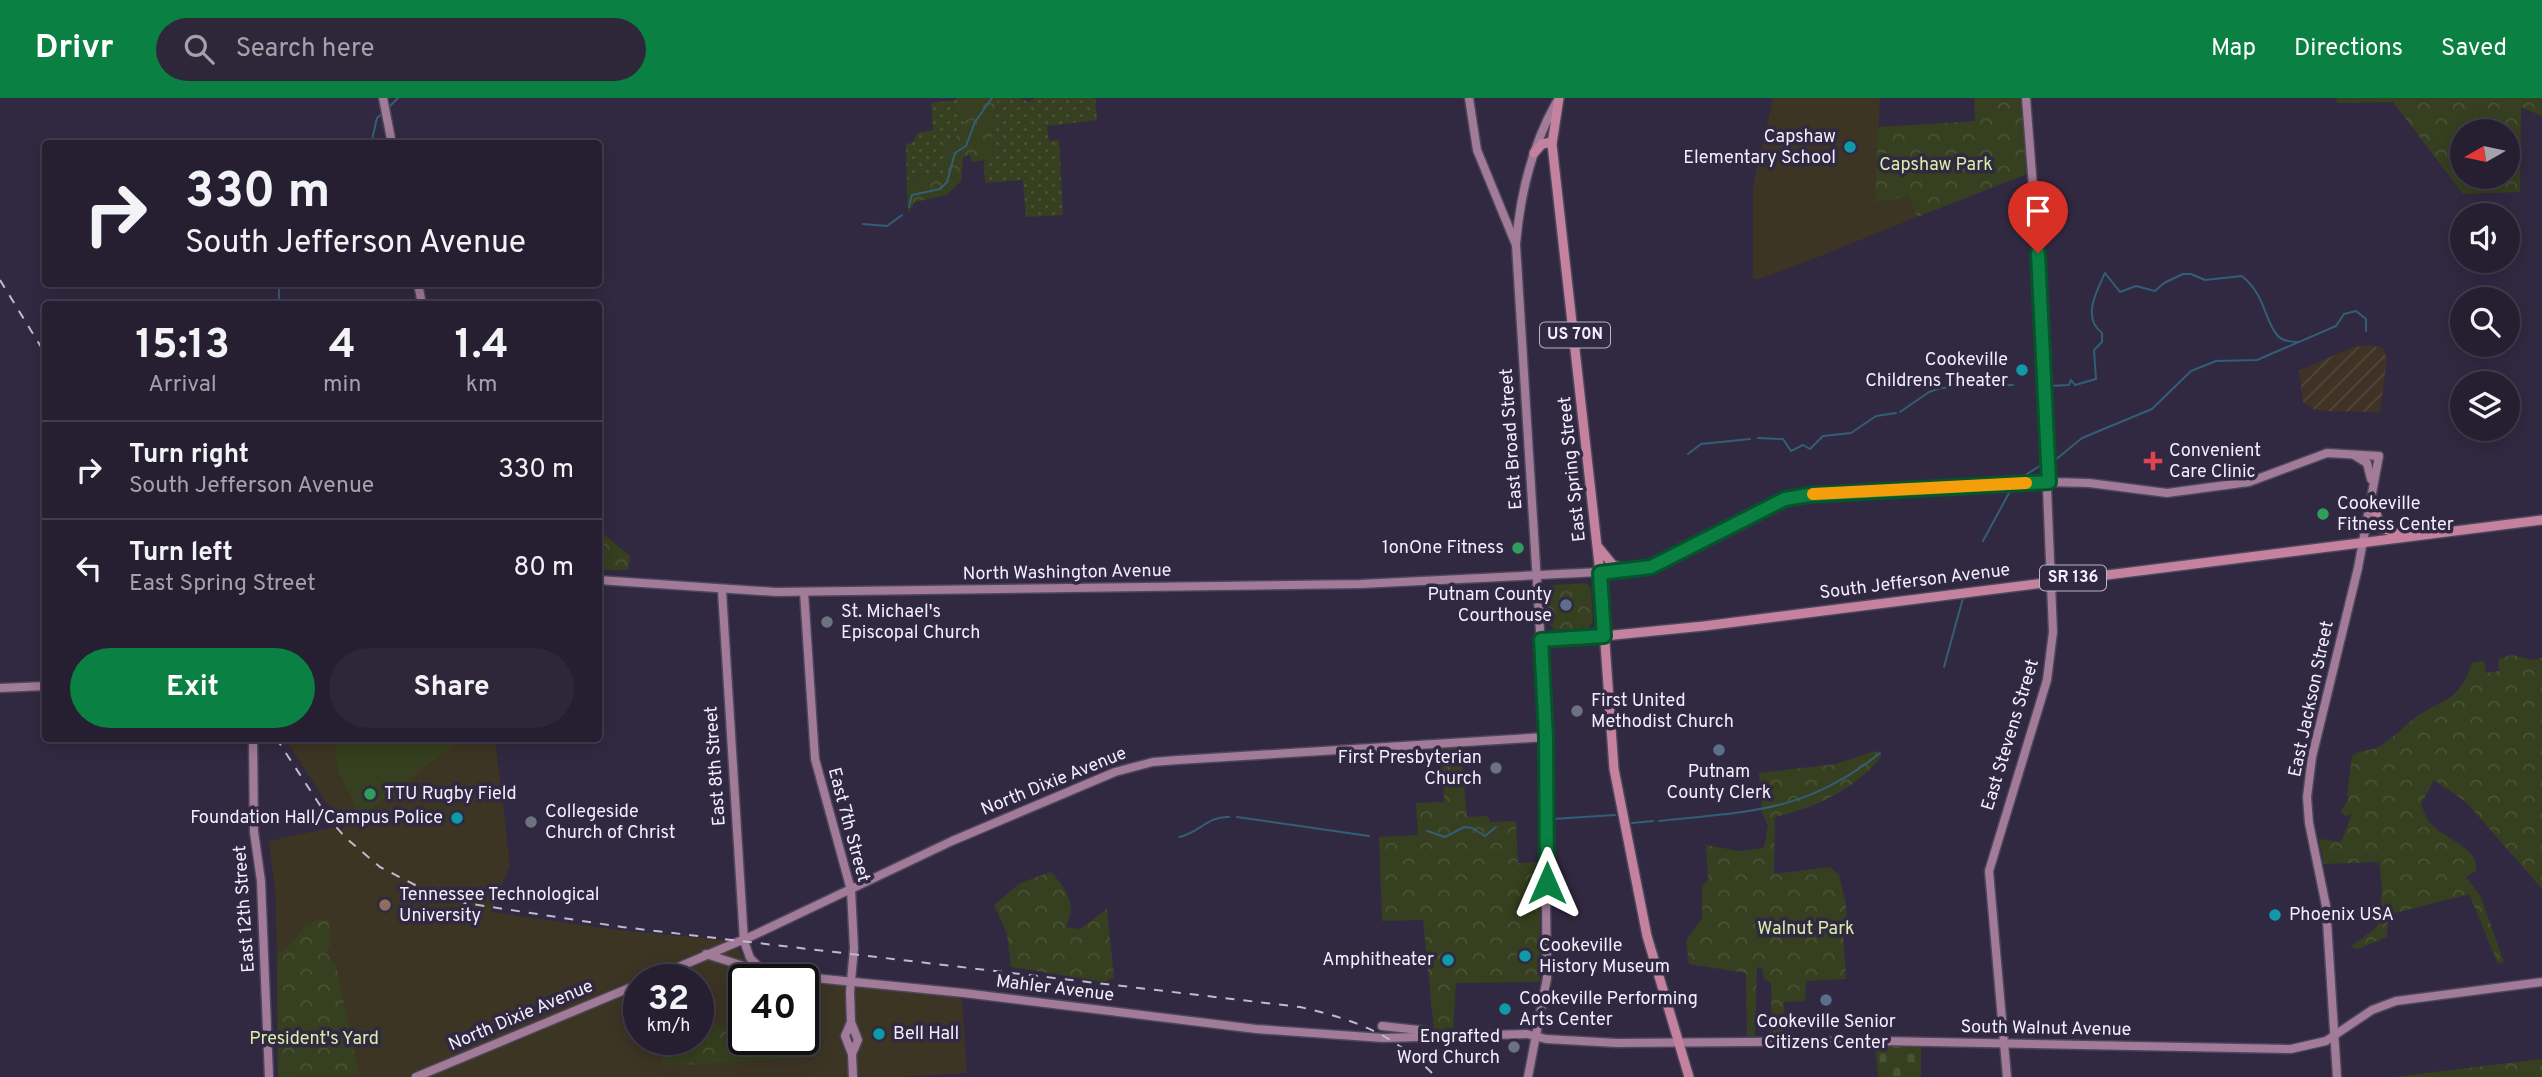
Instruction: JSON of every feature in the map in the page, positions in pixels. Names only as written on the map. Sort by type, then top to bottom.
[{"type":"main road","name":"East Spring Street","points":[[1558,101],[1552,142],[1600,573],[1614,769],[1647,936],[1680,1041]]},
{"type":"main road","points":[[1534,153],[1542,144],[1552,142]]},
{"type":"main road","points":[[2371,499],[2381,528],[2409,536]]},
{"type":"main road","name":"South Jefferson Avenue","points":[[1604,636],[1701,627],[2053,580],[2542,520]]},
{"type":"main road","points":[[1597,544],[1613,565],[1633,571]]},
{"type":"main road","name":"US 70N","points":[[1680,1041],[1689,1077]]},
{"type":"street","points":[[383,98],[391,140]]},
{"type":"street","name":"East Broad Street","points":[[1469,98],[1480,158],[1516,245],[1541,640],[1546,737],[1547,978],[1528,1077]]},
{"type":"street","name":"East Stevens Street","points":[[2007,1077],[1989,871],[2049,673],[2053,580],[2036,225],[2026,98]]},
{"type":"street","points":[[1516,245],[1520,209],[1534,153],[1558,101]]},
{"type":"street","points":[[2351,454],[2369,467],[2371,499]]},
{"type":"street","name":"North Washington Avenue","points":[[602,580],[722,591],[804,592],[1350,584],[1633,571],[1651,567],[1758,510],[1797,496],[2049,482],[2089,483],[2168,493],[2249,482],[2286,471],[2313,457],[2351,454],[2379,456]]},
{"type":"street","name":"East Jackson Street","points":[[2337,1077],[2326,906],[2309,823],[2307,797],[2312,757],[2363,541],[2379,456]]},
{"type":"street","name":"East 8th Street","points":[[722,591],[744,938]]},
{"type":"street","name":"East 7th Street","points":[[804,592],[814,760],[851,890],[854,948],[850,982],[851,1022],[858,1040],[852,1054],[853,1077]]},
{"type":"street","name":"South Jefferson Avenue","points":[[1541,640],[1604,636]]},
{"type":"street","points":[[0,688],[42,685]]},
{"type":"street","name":"North Dixie Avenue","points":[[684,964],[851,890],[951,841],[1136,765],[1228,756],[1546,737]]},
{"type":"street","name":"East 12th Street","points":[[253,742],[254,832],[261,881],[269,1077]]},
{"type":"street","points":[[744,938],[750,958]]},
{"type":"street","points":[[729,945],[740,945],[756,964]]},
{"type":"street","name":"Mahler Avenue","points":[[706,954],[737,964]]},
{"type":"street","name":"Mahler Avenue","points":[[819,979],[1256,1029],[1383,1038],[1455,1035]]},
{"type":"street","name":"South Walnut Avenue","points":[[1455,1035],[1617,1043],[1680,1041],[2291,1049],[2312,1046],[2336,1035],[2372,1010],[2396,1001],[2542,982]]},
{"type":"street","name":"North Dixie Avenue","points":[[416,1077],[623,991]]},
{"type":"street","points":[[1382,1026],[1455,1035]]},
{"type":"shaded area","points":[[1773,98],[1880,98],[1875,203],[1909,196],[1917,217],[1808,261],[1759,279],[1753,278],[1753,186]]},
{"type":"shaded area","points":[[2370,345],[2383,348],[2387,359],[2380,412],[2323,411],[2313,409],[2303,402],[2299,371],[2353,347]]},
{"type":"shaded area","name":"Tennessee Technological University","points":[[287,742],[495,742],[510,865],[491,912],[617,930],[734,941],[749,964],[728,964],[728,1055],[819,1055],[819,982],[957,995],[962,999],[967,1073],[895,1077],[278,1077],[276,898],[269,841],[334,827],[340,833],[345,824],[326,802]]},
{"type":"green space","points":[[956,98],[998,98],[992,119],[993,159],[972,162],[969,154],[963,158],[961,181],[947,195],[915,202],[908,213],[907,190],[919,174],[943,173],[948,142],[967,129]]},
{"type":"green space","points":[[998,98],[1019,98],[1029,102],[1035,98],[1095,98],[1097,120],[1047,126],[1049,141],[1059,140],[1063,215],[1026,217],[1023,180],[985,183],[984,161],[993,159],[992,119]]},
{"type":"green space","name":"Capshaw Park","points":[[1974,98],[2024,98],[2029,173],[1917,217],[1909,196],[1875,203],[1878,127],[1975,121]]},
{"type":"green space","points":[[2336,98],[2542,98],[2542,116],[2521,107],[2520,192],[2463,194],[2459,189],[2520,189],[2520,119],[2450,119],[2450,177],[2393,102],[2337,103]]},
{"type":"green space","points":[[957,100],[967,129],[948,142],[943,173],[919,174],[907,190],[906,144],[912,143],[918,133],[933,130],[931,103]]},
{"type":"green space","points":[[602,533],[630,556],[628,570],[602,570]]},
{"type":"green space","points":[[1586,583],[1591,588],[1593,621],[1588,628],[1555,630],[1549,624],[1547,592],[1552,585]]},
{"type":"green space","points":[[2512,655],[2532,660],[2542,658],[2542,889],[2466,802],[2434,780],[2421,804],[2431,824],[2467,850],[2476,863],[2476,871],[2466,877],[2481,897],[2504,962],[2498,964],[2469,894],[2388,915],[2387,937],[2358,949],[2350,947],[2376,928],[2380,920],[2382,888],[2379,862],[2324,864],[2319,839],[2341,842],[2352,814],[2345,816],[2341,811],[2349,798],[2347,794],[2352,756],[2382,745],[2416,717],[2450,697],[2462,685],[2473,662],[2484,661],[2486,673],[2499,671],[2498,659]]},
{"type":"green space","name":"TTU Rugby Field","points":[[334,742],[457,742],[361,817],[338,771]]},
{"type":"green space","points":[[1461,747],[1467,817],[1488,816],[1490,822],[1516,821],[1518,863],[1540,862],[1540,982],[1456,983],[1453,1030],[1434,1030],[1423,920],[1382,921],[1379,837],[1418,835],[1416,803],[1444,802],[1442,749]]},
{"type":"green space","name":"Walnut Park","points":[[1875,751],[1882,756],[1847,788],[1820,802],[1775,817],[1774,874],[1830,867],[1839,875],[1846,909],[1845,930],[1843,928],[1846,979],[1806,981],[1805,1001],[1784,1002],[1785,1037],[1772,1036],[1771,983],[1764,979],[1762,968],[1757,967],[1755,1036],[1747,1036],[1746,973],[1689,964],[1686,941],[1702,918],[1702,888],[1708,879],[1706,845],[1739,851],[1764,848],[1768,825],[1762,813],[1759,773],[1836,764]]},
{"type":"green space","points":[[1051,872],[1069,898],[1071,911],[1066,927],[1080,929],[1107,909],[1114,977],[1105,982],[1011,967],[1007,934],[994,905],[1020,883]]},
{"type":"green space","name":"President's Yard","points":[[328,920],[331,944],[326,953],[336,966],[359,1075],[278,1077],[277,954],[288,948],[306,924]]},
{"type":"green space","points":[[714,1025],[728,1025],[728,1055],[806,1055],[803,1058],[663,1066],[662,1055],[714,1055]]},
{"type":"green space","points":[[1875,1046],[1921,1047],[1921,1077],[1878,1077]]},
{"type":"green space","points":[[2542,1059],[2542,1077],[2394,1077]]},
{"type":"waterway","points":[[389,107],[398,98]]},
{"type":"waterway","points":[[909,207],[912,195],[940,189],[947,182],[955,153],[966,146],[975,122],[992,98]]},
{"type":"waterway","points":[[372,140],[377,118],[382,114]]},
{"type":"waterway","points":[[863,224],[887,226],[902,215]]},
{"type":"waterway","points":[[2048,386],[2069,385],[2071,380],[2075,385],[2096,379],[2094,350],[2102,342],[2102,333],[2096,327],[2092,312],[2095,296],[2105,273],[2120,292],[2136,286],[2155,291],[2164,283],[2183,274],[2191,274],[2205,280],[2242,276],[2256,291],[2277,335],[2284,340],[2298,342]]},
{"type":"waterway","points":[[279,287],[279,301]]},
{"type":"waterway","points":[[2054,461],[2082,438],[2152,409],[2191,371],[2216,361],[2257,360],[2336,326],[2344,314],[2356,311],[2366,319],[2366,331]]},
{"type":"waterway","points":[[1900,412],[1929,392],[1941,388],[2013,385]]},
{"type":"waterway","points":[[1758,438],[1783,439],[1791,451],[1803,445],[1810,449],[1823,436],[1851,433],[1876,416],[1896,413]]},
{"type":"waterway","points":[[1688,454],[1701,444],[1750,439]]},
{"type":"waterway","points":[[2024,476],[2041,465]]},
{"type":"waterway","points":[[1983,541],[2009,493]]},
{"type":"waterway","points":[[1944,667],[1963,598]]},
{"type":"waterway","points":[[1659,821],[1775,806],[1827,788],[1880,753]]},
{"type":"waterway","points":[[1552,819],[1615,815]]},
{"type":"waterway","points":[[1179,837],[1215,819],[1229,817]]},
{"type":"waterway","points":[[1237,817],[1369,836]]},
{"type":"waterway","points":[[1632,823],[1653,821]]},
{"type":"waterway","points":[[1427,831],[1445,837],[1464,827],[1472,828],[1485,836],[1496,827]]},
{"type":"railway","points":[[0,280],[42,348]]},
{"type":"railway","points":[[279,742],[329,819],[346,838],[380,867],[419,887],[465,903],[622,927],[1300,1007],[1374,1031],[1405,1050],[1436,1077]]},
{"type":"slow traffic","points":[[1813,494],[2026,483]]},
{"type":"place","name":"Capshaw Elementary School","points":[[1850,147]]},
{"type":"place","name":"Cookeville Childrens Theater","points":[[2022,370]]},
{"type":"place","name":"Convenient Care Clinic","points":[[2153,461]]},
{"type":"place","name":"Cookeville Fitness Center","points":[[2323,514]]},
{"type":"place","name":"1onOne Fitness","points":[[1518,548]]},
{"type":"place","name":"Putnam County Courthouse","points":[[1566,605]]},
{"type":"place","name":"St. Michael's Episcopal Church","points":[[827,622]]},
{"type":"place","name":"First United Methodist Church","points":[[1577,711]]},
{"type":"place","name":"Putnam County Clerk","points":[[1719,750]]},
{"type":"place","name":"First Presbyterian Church","points":[[1496,768]]},
{"type":"place","name":"TTU Rugby Field","points":[[370,794]]},
{"type":"place","name":"Foundation Hall/Campus Police","points":[[457,818]]},
{"type":"place","name":"Collegeside Church of Christ","points":[[531,822]]},
{"type":"place","name":"Tennessee Technological University","points":[[385,905]]},
{"type":"place","name":"Phoenix USA","points":[[2275,915]]},
{"type":"place","name":"Cookeville History Museum","points":[[1525,956]]},
{"type":"place","name":"Amphitheater","points":[[1448,960]]},
{"type":"place","name":"Cookeville Senior Citizens Center","points":[[1826,1000]]},
{"type":"place","name":"Cookeville Performing Arts Center","points":[[1505,1009]]},
{"type":"place","name":"Bell Hall","points":[[879,1034]]},
{"type":"place","name":"Engrafted Word Church","points":[[1514,1047]]},
{"type":"route","points":[[1547,883],[1546,737],[1541,640],[1604,636],[1600,573],[1651,567],[1758,510],[1785,499],[1809,495],[2049,482],[2038,253]]}]
